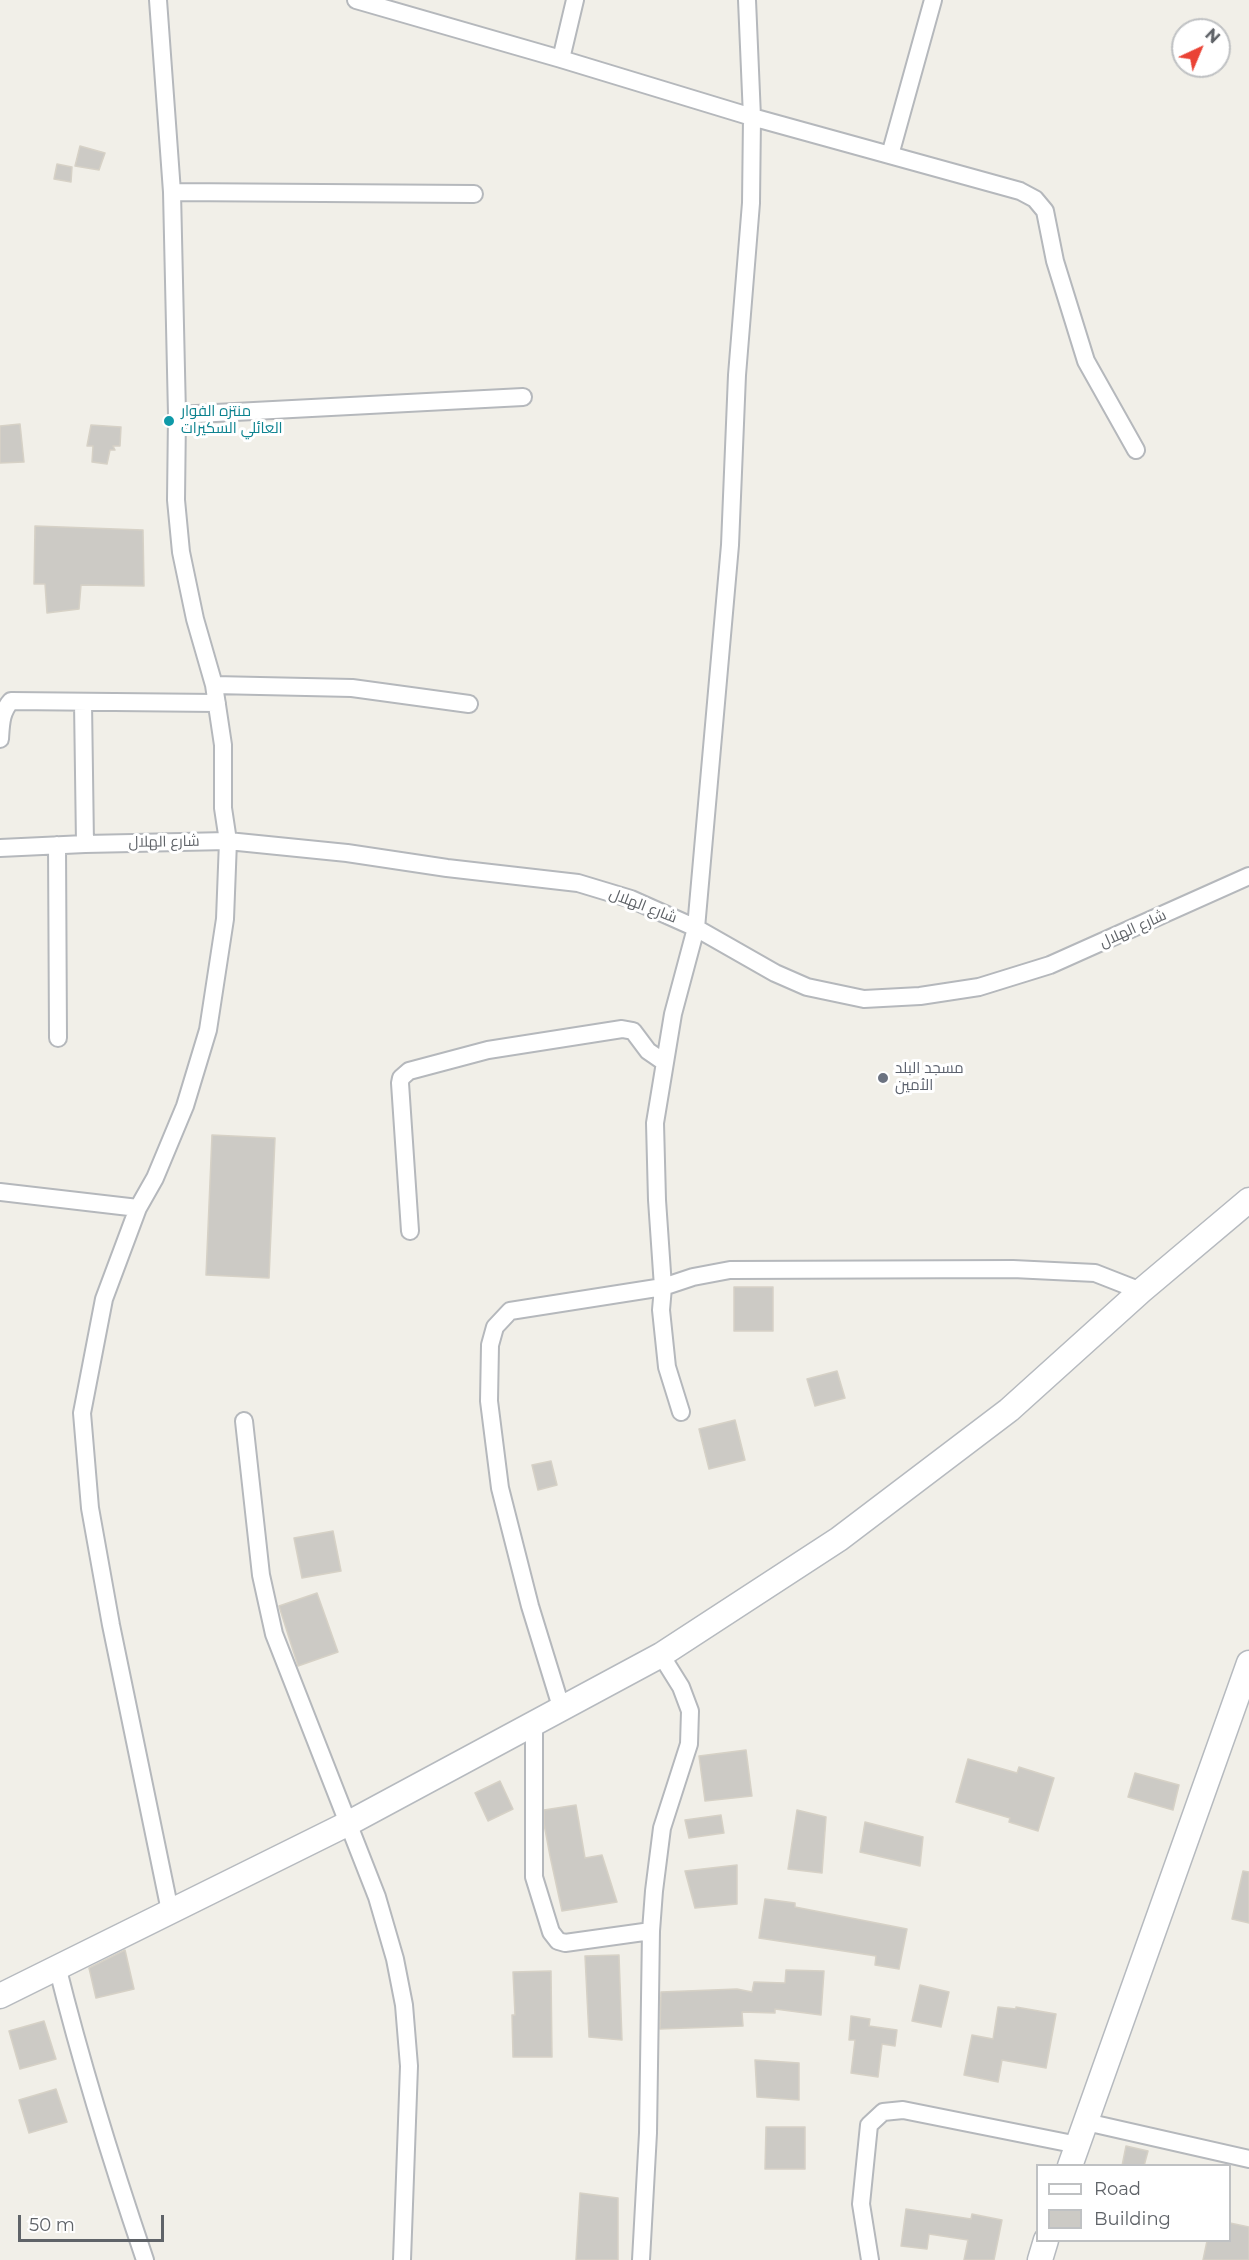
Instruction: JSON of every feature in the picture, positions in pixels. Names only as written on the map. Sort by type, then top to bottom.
[{"type":"street","points":[[158,0],[172,192],[177,415],[176,500],[181,552],[195,619],[214,686],[223,745],[223,808],[228,841],[225,919],[208,1030],[185,1106],[155,1178],[138,1208],[104,1299],[82,1413],[90,1508],[111,1625],[170,1911]]},
{"type":"street","points":[[356,0],[752,117],[1020,191],[1035,199],[1045,210],[1055,261],[1086,361],[1136,450]]},
{"type":"street","points":[[561,59],[575,0]]},
{"type":"street","points":[[681,1412],[667,1367],[661,1310],[663,1287],[655,1123],[673,1014],[696,928],[730,545],[737,375],[752,203],[752,117],[747,0]]},
{"type":"street","points":[[890,155],[933,0]]},
{"type":"street","points":[[172,192],[474,194]]},
{"type":"street","points":[[177,415],[523,397]]},
{"type":"street","points":[[214,686],[352,688],[469,704]]},
{"type":"street","points":[[0,739],[2,717],[5,707],[11,701],[217,703]]},
{"type":"street","points":[[83,702],[85,844]]},
{"type":"street","name":"شارع الهلال","points":[[0,848],[228,841],[347,853],[447,868],[578,883],[631,899],[696,928],[775,973],[807,987],[864,999],[920,996],[979,987],[1050,965],[1249,876]]},
{"type":"street","points":[[57,845],[58,1038]]},
{"type":"street","points":[[410,1231],[400,1083],[401,1078],[409,1071],[488,1050],[622,1029],[633,1031],[648,1051],[664,1062]]},
{"type":"street","points":[[0,1192],[138,1208]]},
{"type":"street","points":[[0,1996],[350,1823],[661,1655],[839,1539],[1009,1410],[1140,1291],[1249,1200]]},
{"type":"street","points":[[562,1710],[530,1606],[500,1488],[489,1401],[490,1345],[495,1327],[510,1311],[663,1287],[693,1276],[730,1270],[1013,1269],[1095,1273],[1140,1291]]},
{"type":"street","points":[[244,1421],[261,1575],[274,1634],[350,1823],[377,1898],[395,1959],[404,2005],[409,2066],[402,2260]]},
{"type":"street","points":[[641,2260],[648,2133],[651,1931],[662,1828],[689,1744],[690,1711],[681,1687],[661,1655]]},
{"type":"street","points":[[870,2260],[861,2204],[869,2125],[883,2112],[903,2110],[1074,2155],[1249,1663]]},
{"type":"street","points":[[534,1724],[534,1877],[551,1932],[558,1941],[565,1943],[651,1931]]},
{"type":"street","points":[[57,1966],[75,2040],[145,2260]]},
{"type":"street","points":[[1086,2122],[1249,2159]]},
{"type":"street","points":[[1040,2260],[1046,2242]]},
{"type":"building","points":[[80,146],[105,153],[99,170],[75,166]]},
{"type":"building","points":[[57,164],[72,167],[71,182],[54,179]]},
{"type":"building","points":[[20,424],[24,462],[0,463],[0,426]]},
{"type":"building","points":[[91,425],[121,427],[120,446],[113,446],[115,450],[110,450],[107,464],[92,462],[93,446],[87,446]]},
{"type":"building","points":[[35,526],[143,530],[144,586],[81,585],[79,609],[47,613],[45,584],[34,584]]},
{"type":"building","points":[[212,1135],[275,1138],[269,1278],[206,1275]]},
{"type":"building","points":[[734,1287],[773,1287],[773,1331],[734,1331]]},
{"type":"building","points":[[837,1371],[845,1398],[815,1406],[807,1379]]},
{"type":"building","points":[[735,1420],[745,1460],[709,1469],[699,1429]]},
{"type":"building","points":[[551,1461],[557,1485],[538,1490],[532,1465]]},
{"type":"building","points":[[333,1531],[341,1571],[302,1578],[294,1538]]},
{"type":"building","points":[[317,1593],[338,1652],[298,1666],[279,1606]]},
{"type":"building","points":[[746,1750],[752,1796],[705,1801],[699,1756]]},
{"type":"building","points":[[968,1759],[1017,1773],[1019,1767],[1054,1778],[1038,1831],[1009,1822],[1010,1818],[956,1802]]},
{"type":"building","points":[[1135,1773],[1179,1785],[1173,1810],[1128,1797]]},
{"type":"building","points":[[500,1781],[513,1809],[488,1821],[475,1793]]},
{"type":"building","points":[[576,1805],[585,1858],[602,1855],[617,1902],[562,1911],[544,1824],[544,1810]]},
{"type":"building","points":[[797,1810],[826,1817],[822,1873],[788,1869]]},
{"type":"building","points":[[721,1815],[724,1833],[689,1838],[685,1820]]},
{"type":"building","points":[[865,1822],[923,1837],[920,1866],[860,1852]]},
{"type":"building","points":[[737,1865],[737,1904],[695,1908],[685,1871]]},
{"type":"building","points":[[1243,1871],[1249,1872],[1249,1923],[1232,1919]]},
{"type":"building","points":[[765,1899],[795,1903],[795,1907],[907,1929],[899,1969],[875,1965],[876,1956],[759,1938]]},
{"type":"building","points":[[125,1950],[134,1989],[96,1998],[89,1968]]},
{"type":"building","points":[[619,1955],[622,2040],[589,2037],[585,1956]]},
{"type":"building","points":[[786,1970],[824,1971],[821,2015],[775,2009],[775,2013],[742,2012],[743,2026],[660,2029],[661,1992],[737,1989],[752,1992],[754,1982],[785,1983]]},
{"type":"building","points":[[551,1971],[552,2057],[513,2057],[512,2015],[515,2015],[513,1972]]},
{"type":"building","points":[[920,1985],[949,1992],[941,2027],[912,2021]]},
{"type":"building","points":[[998,2007],[1016,2009],[1016,2007],[1056,2014],[1046,2068],[1002,2060],[998,2082],[964,2075],[972,2035],[993,2039]]},
{"type":"building","points":[[851,2016],[870,2019],[869,2026],[897,2030],[895,2046],[882,2044],[878,2077],[851,2073],[855,2040],[849,2040]]},
{"type":"building","points":[[44,2021],[56,2059],[20,2069],[9,2031]]},
{"type":"building","points":[[755,2060],[799,2063],[799,2100],[757,2097]]},
{"type":"building","points":[[56,2089],[67,2122],[29,2133],[19,2100]]},
{"type":"building","points":[[766,2127],[805,2127],[805,2169],[765,2169]]},
{"type":"building","points":[[1126,2146],[1148,2151],[1145,2164],[1122,2164]]},
{"type":"building","points":[[580,2193],[618,2198],[618,2260],[576,2260]]},
{"type":"building","points":[[906,2209],[971,2219],[972,2214],[1002,2220],[994,2260],[964,2260],[968,2240],[929,2234],[927,2249],[901,2246]]},
{"type":"building","points":[[1231,2223],[1249,2227],[1249,2260],[1203,2260],[1207,2242],[1231,2242]]},
{"type":"place","name":"منتزه الفوار العائلي السكيرات","points":[[169,421]]},
{"type":"place","name":"مسجد البلد الأمين","points":[[883,1078]]}]
